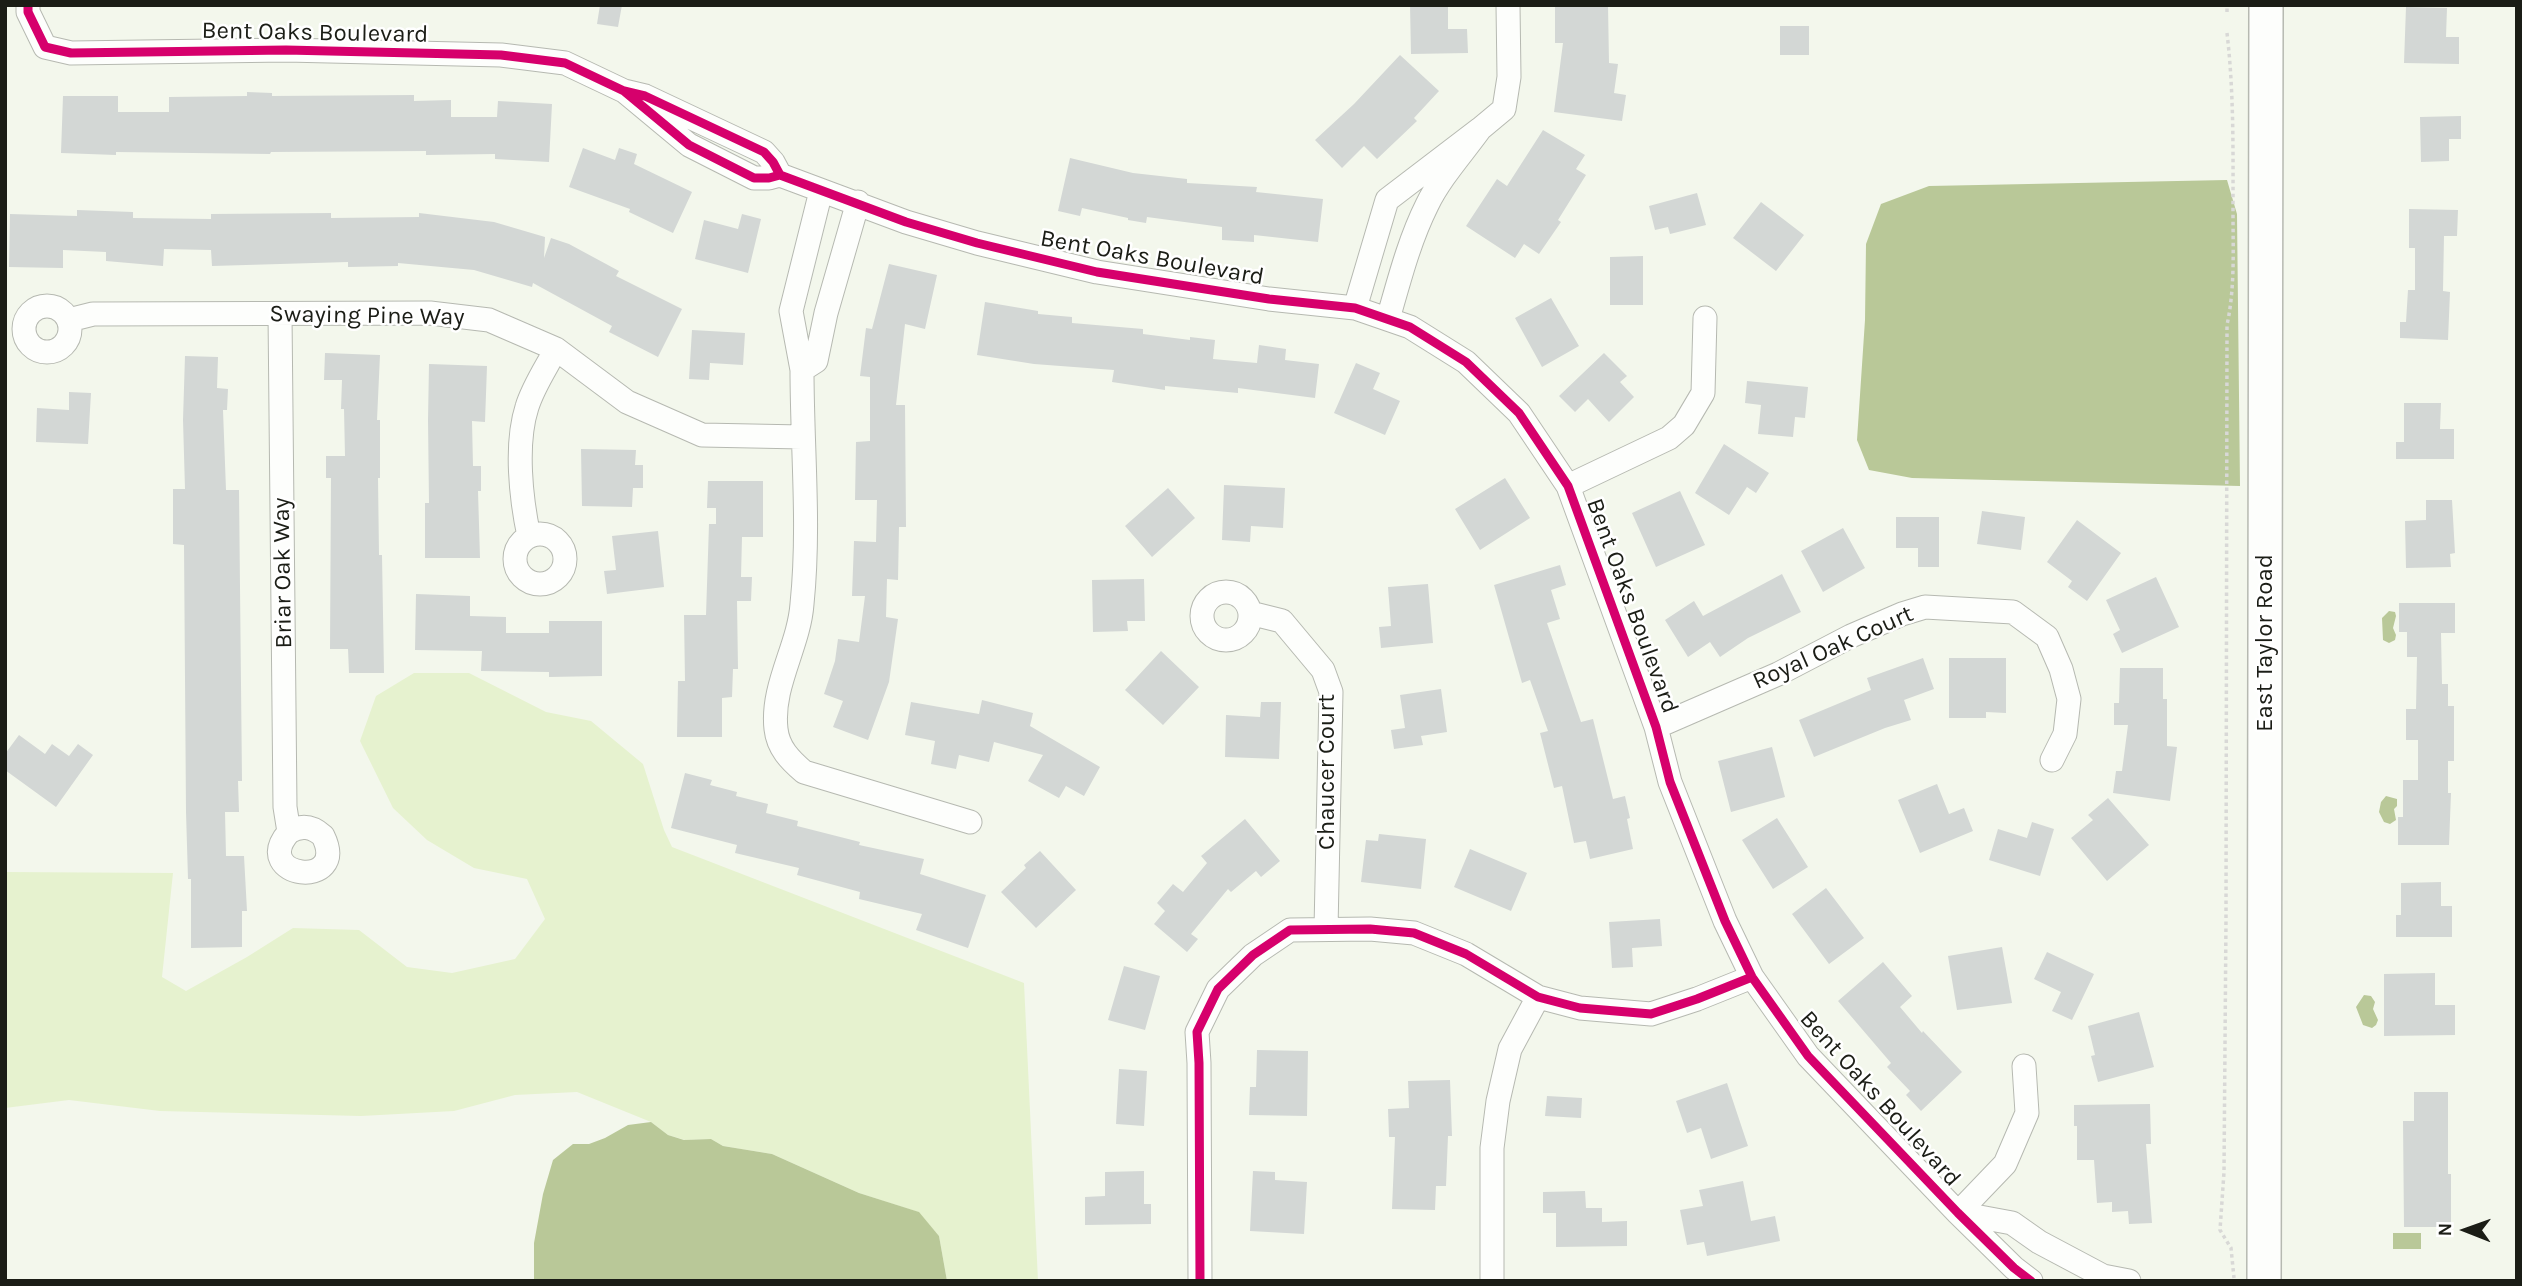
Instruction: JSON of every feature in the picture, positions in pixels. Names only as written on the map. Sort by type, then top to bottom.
[{"type":"main road","name":"East Taylor Road","points":[[2249,1279],[2266,5]]},
{"type":"street","name":"Bent Oaks Boulevard","points":[[28,5],[28,12],[45,47],[64,52],[286,50],[501,55],[565,63],[624,91],[689,145],[754,178],[780,175],[906,222],[1097,272],[1269,299],[1355,307],[1410,327],[1466,362],[1519,413],[1568,486],[1656,727],[1675,794],[1725,921],[1752,977],[1808,1056],[1958,1213],[2031,1281]]},
{"type":"street","points":[[1355,307],[1387,200],[1504,109],[1509,78],[1507,5]]},
{"type":"street","points":[[1388,319],[1411,242],[1426,206],[1480,129]]},
{"type":"street","points":[[821,191],[791,311],[802,370],[806,514],[802,607],[776,706],[776,730],[785,754],[804,772],[970,822]]},
{"type":"street","points":[[802,370],[816,361],[826,313],[858,202]]},
{"type":"street","name":"Swaying Pine Way","points":[[69,320],[93,314],[430,313],[489,320],[556,349],[627,402],[702,435],[802,438]]},
{"type":"street","name":"Briar Oak Way","points":[[280,314],[285,807],[289,832]]},
{"type":"street","points":[[1568,486],[1670,438],[1684,425],[1703,393],[1705,318]]},
{"type":"street","points":[[528,536],[522,504],[522,437],[527,407],[556,349]]},
{"type":"street","name":"Royal Oak Court","points":[[1656,727],[1778,674],[1851,636],[1902,614],[1925,607],[2012,612],[2047,637],[2061,669],[2069,699],[2065,734],[2052,760]]},
{"type":"street","name":"Chaucer Court","points":[[1250,613],[1282,621],[1323,670],[1331,692],[1326,929]]},
{"type":"street","points":[[1200,1281],[1197,1032],[1218,989],[1253,955],[1290,930],[1414,933],[1466,954],[1538,997],[1580,1008],[1651,1014],[1752,977]]},
{"type":"street","points":[[1492,1281],[1492,1148],[1499,1101],[1510,1049],[1538,997]]},
{"type":"street","points":[[1958,1213],[2006,1164],[2027,1112],[2024,1066]]},
{"type":"street","name":"Bent Oaks Boulevard","points":[[1958,1213],[2012,1223],[2103,1276],[2129,1281]]},
{"type":"path","points":[[2227,5],[2227,12]]},
{"type":"path","points":[[2227,33],[2232,71],[2234,146],[2232,299],[2227,325],[2226,932],[2224,1172],[2220,1230],[2249,1279]]},
{"type":"shaded area","points":[[2227,180],[2237,214],[2240,486],[1912,478],[1869,470],[1857,440],[1865,320],[1866,244],[1881,204],[1929,186]]},
{"type":"shaded area","points":[[2389,611],[2395,612],[2393,628],[2396,635],[2395,640],[2389,643],[2383,640],[2382,618]]},
{"type":"shaded area","points":[[414,673],[469,673],[546,712],[591,721],[643,764],[672,847],[1024,983],[1038,1281],[947,1281],[939,1236],[918,1212],[859,1193],[772,1154],[723,1146],[711,1139],[685,1140],[668,1135],[651,1122],[577,1092],[515,1095],[454,1111],[361,1116],[160,1111],[69,1100],[5,1108],[5,872],[173,873],[162,977],[186,991],[293,928],[359,930],[407,967],[452,973],[515,959],[545,919],[527,879],[474,868],[427,840],[393,808],[360,741],[376,696]]},
{"type":"shaded area","points":[[2386,796],[2397,799],[2394,809],[2396,820],[2390,824],[2384,822],[2379,812],[2381,802]]},
{"type":"shaded area","points":[[2364,995],[2371,996],[2375,1002],[2373,1009],[2378,1020],[2372,1028],[2363,1025],[2356,1007]]},
{"type":"shaded area","points":[[651,1122],[668,1135],[684,1140],[711,1139],[723,1146],[772,1154],[859,1193],[919,1212],[939,1236],[947,1281],[534,1281],[534,1243],[543,1194],[553,1160],[573,1144],[589,1144],[628,1125]]},
{"type":"shaded area","points":[[2393,1233],[2421,1233],[2421,1249],[2393,1249]]},
{"type":"building","points":[[600,5],[622,5],[618,27],[597,24]]},
{"type":"building","points":[[1410,5],[1448,5],[1448,29],[1467,29],[1468,53],[1411,54]]},
{"type":"building","points":[[1555,5],[1608,5],[1609,63],[1618,64],[1614,93],[1626,95],[1622,121],[1554,112],[1563,43],[1555,43]]},
{"type":"building","points":[[2406,7],[2447,8],[2446,37],[2459,37],[2459,64],[2404,63]]},
{"type":"building","points":[[1780,26],[1809,26],[1809,55],[1780,55]]},
{"type":"building","points":[[1400,55],[1439,91],[1414,118],[1417,121],[1377,159],[1364,146],[1342,168],[1315,140],[1354,104]]},
{"type":"building","points":[[247,92],[272,93],[272,96],[414,95],[414,101],[451,100],[451,117],[497,117],[498,101],[552,104],[549,162],[495,159],[495,154],[426,155],[426,151],[270,154],[116,152],[116,155],[61,153],[63,96],[118,96],[118,112],[169,112],[169,97],[247,96]]},
{"type":"building","points":[[2461,116],[2461,139],[2449,139],[2449,161],[2421,162],[2420,117]]},
{"type":"building","points":[[1543,130],[1585,155],[1576,169],[1586,175],[1558,220],[1561,222],[1539,254],[1524,244],[1515,258],[1466,226],[1497,179],[1507,186]]},
{"type":"building","points":[[583,148],[615,160],[619,148],[637,154],[634,164],[692,192],[673,233],[629,212],[630,209],[569,187]]},
{"type":"building","points":[[1070,158],[1133,173],[1187,179],[1187,183],[1257,187],[1256,192],[1323,199],[1318,242],[1254,235],[1254,242],[1222,240],[1222,227],[1147,217],[1146,223],[1082,208],[1080,216],[1058,211]]},
{"type":"building","points":[[1697,193],[1706,225],[1670,234],[1668,227],[1655,230],[1649,206]]},
{"type":"building","points":[[1761,202],[1804,235],[1776,271],[1733,238]]},
{"type":"building","points":[[2409,209],[2458,210],[2457,236],[2444,236],[2443,291],[2450,292],[2448,340],[2400,338],[2400,322],[2406,322],[2408,290],[2415,290],[2415,248],[2409,248]]},
{"type":"building","points":[[77,210],[133,212],[133,218],[211,219],[211,214],[331,213],[331,218],[419,217],[419,213],[494,222],[545,237],[544,258],[551,238],[569,244],[619,271],[616,276],[682,309],[658,357],[609,332],[612,326],[533,283],[532,287],[474,270],[398,263],[398,266],[348,267],[348,262],[212,266],[211,250],[164,249],[163,266],[106,261],[106,252],[63,250],[63,268],[9,267],[10,214],[77,216]]},
{"type":"building","points":[[742,214],[761,219],[748,273],[695,259],[704,220],[738,229]]},
{"type":"building","points":[[1643,256],[1643,305],[1610,305],[1610,257]]},
{"type":"building","points":[[889,264],[937,275],[925,329],[905,324],[896,405],[905,405],[906,527],[899,527],[898,580],[887,579],[886,617],[898,619],[889,682],[868,740],[833,727],[843,701],[824,694],[835,661],[838,639],[859,642],[865,596],[852,596],[854,541],[876,542],[877,500],[855,500],[856,442],[870,441],[870,377],[860,376],[866,328],[872,329]]},
{"type":"building","points":[[1551,298],[1579,346],[1542,367],[1515,318]]},
{"type":"building","points":[[985,302],[1038,311],[1038,314],[1072,317],[1072,323],[1143,329],[1143,334],[1190,340],[1190,337],[1215,340],[1213,359],[1257,363],[1259,345],[1286,349],[1285,360],[1319,364],[1315,398],[1238,388],[1238,393],[1165,386],[1165,390],[1112,382],[1114,370],[1034,364],[977,355]]},
{"type":"building","points":[[692,330],[745,333],[743,365],[710,363],[709,380],[689,379]]},
{"type":"building","points":[[325,353],[380,355],[377,420],[380,420],[379,555],[382,555],[384,673],[349,673],[348,649],[330,649],[331,478],[326,478],[326,456],[345,456],[344,409],[341,409],[342,380],[324,380]]},
{"type":"building","points":[[1604,353],[1627,376],[1620,382],[1634,397],[1609,422],[1588,399],[1575,412],[1559,396]]},
{"type":"building","points":[[185,356],[218,357],[217,388],[228,389],[227,410],[223,410],[226,490],[239,490],[242,781],[238,781],[239,812],[225,812],[226,856],[244,856],[247,911],[242,911],[242,947],[191,948],[191,879],[188,879],[186,812],[184,545],[173,544],[173,489],[185,489]]},
{"type":"building","points":[[1356,363],[1380,373],[1373,389],[1400,401],[1385,435],[1334,413]]},
{"type":"building","points":[[429,364],[487,366],[485,422],[472,421],[473,466],[481,466],[481,491],[478,491],[480,558],[425,558],[425,503],[429,503]]},
{"type":"building","points":[[1747,381],[1808,387],[1805,418],[1795,417],[1793,437],[1758,434],[1761,405],[1745,403]]},
{"type":"building","points":[[69,392],[91,393],[88,444],[36,442],[37,408],[69,410]]},
{"type":"building","points":[[2404,403],[2441,403],[2440,429],[2454,429],[2454,459],[2396,459],[2396,442],[2404,442]]},
{"type":"building","points":[[1724,444],[1769,473],[1756,493],[1747,487],[1729,515],[1695,493]]},
{"type":"building","points":[[581,449],[636,450],[635,465],[643,465],[643,488],[633,488],[632,507],[582,506]]},
{"type":"building","points":[[1505,478],[1530,518],[1480,550],[1455,509]]},
{"type":"building","points":[[708,481],[763,481],[763,537],[742,537],[741,577],[752,577],[751,601],[737,601],[738,669],[733,669],[732,697],[722,698],[722,737],[677,737],[678,681],[685,681],[684,615],[706,615],[709,524],[716,524],[716,508],[707,508]]},
{"type":"building","points":[[1224,485],[1285,488],[1283,528],[1251,526],[1250,542],[1222,540]]},
{"type":"building","points":[[1168,488],[1195,518],[1152,557],[1125,526]]},
{"type":"building","points":[[1680,491],[1705,545],[1656,567],[1632,513]]},
{"type":"building","points":[[2426,500],[2452,500],[2455,553],[2450,554],[2451,567],[2406,568],[2405,521],[2426,520]]},
{"type":"building","points":[[1982,511],[2025,517],[2021,550],[1977,544]]},
{"type":"building","points":[[1896,517],[1939,517],[1939,567],[1918,567],[1918,548],[1896,548]]},
{"type":"building","points":[[2077,520],[2121,553],[2087,601],[2068,587],[2072,581],[2047,562]]},
{"type":"building","points":[[1843,528],[1865,568],[1823,592],[1801,551]]},
{"type":"building","points":[[658,531],[664,587],[607,594],[604,571],[616,570],[612,536]]},
{"type":"building","points":[[1560,565],[1566,585],[1551,590],[1560,619],[1547,623],[1581,722],[1593,719],[1613,799],[1625,796],[1630,818],[1627,819],[1633,849],[1590,859],[1586,841],[1574,843],[1562,786],[1554,788],[1540,733],[1548,731],[1530,680],[1522,683],[1494,585]]},
{"type":"building","points":[[1782,574],[1801,612],[1748,638],[1720,657],[1710,642],[1688,657],[1665,620],[1694,601],[1703,616]]},
{"type":"building","points":[[2156,577],[2179,627],[2122,653],[2113,634],[2120,630],[2106,600]]},
{"type":"building","points":[[1144,579],[1145,621],[1127,621],[1128,631],[1093,632],[1092,580]]},
{"type":"building","points":[[1428,584],[1433,643],[1381,648],[1379,627],[1391,626],[1388,587]]},
{"type":"building","points":[[416,594],[470,596],[470,616],[506,617],[506,633],[549,633],[549,621],[602,621],[602,676],[549,677],[549,672],[481,671],[482,651],[415,650]]},
{"type":"building","points":[[2399,603],[2455,603],[2455,633],[2441,633],[2442,684],[2448,684],[2448,706],[2454,706],[2454,761],[2448,761],[2448,793],[2451,793],[2449,845],[2398,845],[2398,817],[2403,817],[2403,780],[2418,780],[2418,740],[2406,740],[2406,709],[2416,709],[2417,657],[2407,657],[2407,632],[2399,632]]},
{"type":"building","points":[[1161,651],[1199,687],[1163,725],[1125,690]]},
{"type":"building","points":[[1923,658],[1934,689],[1904,700],[1911,720],[1814,757],[1799,720],[1871,690],[1867,678]]},
{"type":"building","points":[[1949,658],[2006,658],[2006,713],[1986,712],[1986,718],[1949,718]]},
{"type":"building","points":[[2120,668],[2163,668],[2163,699],[2167,699],[2167,746],[2177,747],[2170,801],[2113,793],[2116,771],[2122,771],[2128,725],[2114,725],[2114,703],[2119,703]]},
{"type":"building","points":[[1441,689],[1447,732],[1421,736],[1423,745],[1394,749],[1391,730],[1405,728],[1400,695]]},
{"type":"building","points":[[982,700],[1033,713],[1030,726],[1100,767],[1084,796],[1066,786],[1059,798],[1028,781],[1043,755],[994,742],[989,762],[959,755],[956,769],[931,764],[935,741],[905,735],[911,702],[979,714]]},
{"type":"building","points":[[1261,702],[1281,702],[1279,759],[1225,757],[1226,715],[1260,717]]},
{"type":"building","points":[[19,735],[45,754],[52,744],[69,756],[78,744],[93,755],[56,807],[5,770],[5,754]]},
{"type":"building","points":[[1772,747],[1785,797],[1731,812],[1718,761]]},
{"type":"building","points":[[685,773],[712,780],[710,785],[737,792],[736,796],[768,804],[766,813],[798,821],[797,826],[860,842],[859,845],[924,859],[920,874],[986,895],[968,948],[916,930],[922,914],[859,899],[860,892],[797,875],[799,868],[735,853],[737,845],[671,828]]},
{"type":"building","points":[[1937,784],[1949,814],[1964,808],[1973,831],[1920,853],[1898,800]]},
{"type":"building","points":[[2108,798],[2149,845],[2107,881],[2071,838],[2093,820],[2088,815]]},
{"type":"building","points":[[1777,818],[1808,867],[1773,889],[1742,840]]},
{"type":"building","points":[[1245,819],[1280,861],[1261,877],[1256,871],[1231,892],[1228,889],[1191,934],[1198,939],[1187,952],[1154,924],[1165,911],[1157,903],[1173,884],[1183,892],[1207,863],[1201,856]]},
{"type":"building","points":[[2032,822],[2054,829],[2040,876],[1989,860],[1998,829],[2027,838]]},
{"type":"building","points":[[1379,834],[1426,839],[1421,889],[1361,882],[1366,840],[1378,841]]},
{"type":"building","points":[[1470,849],[1527,873],[1511,911],[1454,887]]},
{"type":"building","points":[[1040,851],[1076,890],[1036,928],[1001,892]]},
{"type":"building","points":[[2441,882],[2441,906],[2452,906],[2452,937],[2396,937],[2396,915],[2401,915],[2401,883]]},
{"type":"building","points":[[1826,888],[1864,938],[1829,964],[1792,914]]},
{"type":"building","points":[[1660,919],[1662,946],[1632,948],[1633,967],[1612,968],[1609,922]]},
{"type":"building","points":[[2002,947],[2012,1003],[1957,1010],[1948,956]]},
{"type":"building","points":[[2047,952],[2094,974],[2072,1020],[2052,1011],[2061,992],[2034,979]]},
{"type":"building","points":[[1883,962],[1912,996],[1900,1007],[1962,1072],[1921,1111],[1906,1095],[1910,1091],[1887,1067],[1891,1063],[1838,1001]]},
{"type":"building","points":[[1124,966],[1160,976],[1145,1030],[1108,1020]]},
{"type":"building","points":[[2435,973],[2435,1005],[2455,1005],[2455,1035],[2384,1036],[2384,974]]},
{"type":"building","points":[[2139,1012],[2154,1067],[2098,1082],[2091,1056],[2095,1055],[2088,1026]]},
{"type":"building","points":[[1257,1050],[1308,1051],[1307,1116],[1249,1115],[1250,1087],[1256,1087]]},
{"type":"building","points":[[1119,1069],[1147,1071],[1144,1126],[1116,1124]]},
{"type":"building","points":[[1450,1080],[1452,1136],[1448,1136],[1446,1186],[1436,1186],[1435,1210],[1392,1209],[1395,1137],[1389,1137],[1388,1109],[1409,1108],[1408,1081]]},
{"type":"building","points":[[1727,1083],[1748,1146],[1711,1159],[1701,1128],[1687,1133],[1676,1101]]},
{"type":"building","points":[[2414,1092],[2448,1092],[2451,1227],[2404,1227],[2403,1121],[2414,1121]]},
{"type":"building","points":[[1547,1096],[1582,1098],[1581,1118],[1545,1116]]},
{"type":"building","points":[[2150,1104],[2151,1144],[2146,1144],[2152,1223],[2129,1224],[2128,1211],[2112,1212],[2112,1202],[2097,1203],[2094,1160],[2077,1160],[2074,1105]]},
{"type":"building","points":[[1144,1171],[1144,1204],[1151,1204],[1151,1224],[1085,1225],[1085,1197],[1105,1196],[1105,1172]]},
{"type":"building","points":[[1253,1171],[1275,1172],[1275,1180],[1307,1182],[1304,1234],[1250,1231]]},
{"type":"building","points":[[1743,1181],[1751,1221],[1775,1216],[1780,1241],[1707,1256],[1704,1242],[1687,1245],[1680,1210],[1703,1206],[1699,1190]]},
{"type":"building","points":[[1585,1191],[1586,1208],[1602,1208],[1602,1222],[1627,1221],[1627,1246],[1556,1247],[1556,1213],[1543,1213],[1543,1192]]},
{"type":"cycle path","points":[[28,5],[28,12],[45,47],[71,53],[286,50],[501,55],[565,63],[624,91],[689,145],[754,178],[780,175],[764,152],[645,96],[624,91]]},
{"type":"cycle path","points":[[780,175],[906,222],[977,243],[1097,272],[1269,299],[1355,308],[1410,327],[1466,362],[1519,413],[1568,486],[1656,727],[1670,782],[1725,921],[1752,977],[1808,1056],[1958,1213],[2031,1281]]},
{"type":"cycle path","points":[[1200,1281],[1197,1032],[1218,989],[1253,955],[1290,930],[1370,929],[1414,933],[1466,954],[1538,997],[1580,1008],[1651,1014],[1752,977]]}]
